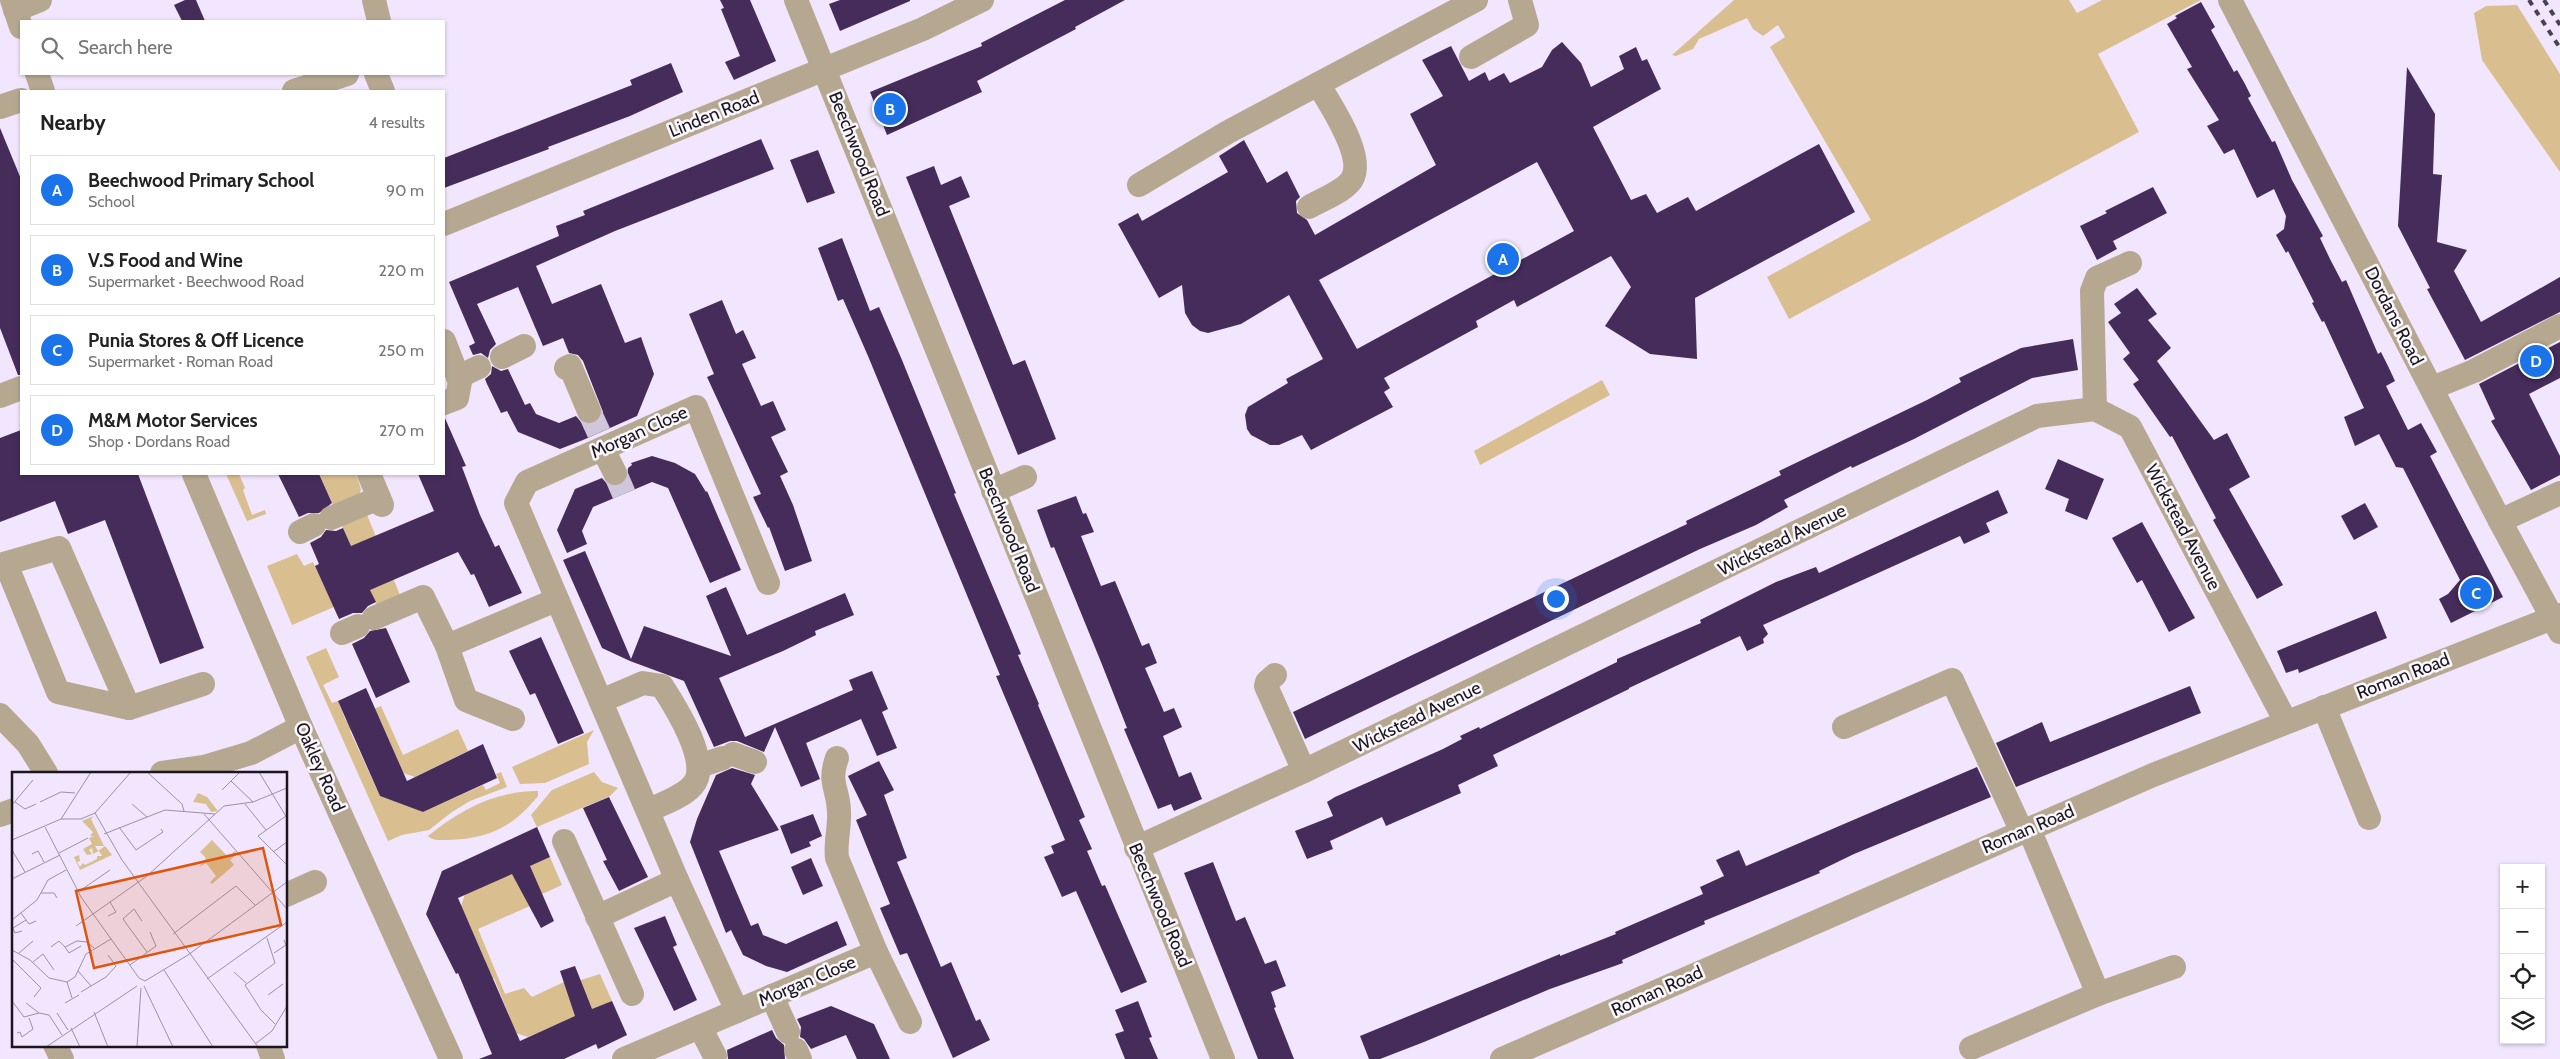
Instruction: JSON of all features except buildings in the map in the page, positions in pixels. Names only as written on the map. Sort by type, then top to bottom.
[{"type":"street","points":[[16,12],[40,0]]},
{"type":"street","points":[[374,0],[379,20]]},
{"type":"street","name":"Beechwood Road","points":[[796,0],[825,68],[1136,848],[1223,1059]]},
{"type":"street","name":"Linden Road","points":[[445,224],[923,29],[982,0]]},
{"type":"street","points":[[1139,185],[1228,132],[1476,0]]},
{"type":"street","points":[[1471,57],[1527,25],[1520,0]]},
{"type":"street","name":"Dordans Road","points":[[2230,0],[2500,521],[2558,621]]},
{"type":"street","points":[[37,75],[43,90]]},
{"type":"street","points":[[297,90],[344,75]]},
{"type":"street","points":[[376,75],[383,90]]},
{"type":"street","points":[[1309,207],[1349,184],[1354,175],[1354,160],[1350,142],[1318,84]]},
{"type":"street","points":[[8,114],[20,101]]},
{"type":"street","points":[[2095,409],[2092,291],[2097,278],[2130,263]]},
{"type":"street","points":[[2432,388],[2474,371],[2560,326]]},
{"type":"street","points":[[445,344],[460,382],[457,398],[445,404]]},
{"type":"street","points":[[502,356],[524,346]]},
{"type":"street","points":[[566,368],[570,366],[589,411]]},
{"type":"street","points":[[458,377],[479,367]]},
{"type":"street","points":[[0,396],[20,388]]},
{"type":"street","name":"Morgan Close","points":[[737,1011],[677,880],[516,503],[527,482],[602,443],[696,407],[768,583]]},
{"type":"street","name":"Wickstead Avenue","points":[[1136,848],[1304,771],[2037,416],[2095,409],[2130,427],[2286,722]]},
{"type":"street","points":[[602,443],[614,473]]},
{"type":"street","name":"Oakley Road","points":[[194,475],[301,727],[450,1059]]},
{"type":"street","points":[[315,525],[381,502],[369,475]]},
{"type":"street","points":[[993,491],[1025,476]]},
{"type":"street","points":[[2500,521],[2560,493]]},
{"type":"street","points":[[130,708],[59,548],[3,564],[58,692],[130,708],[203,684]]},
{"type":"street","points":[[358,626],[423,597],[447,646],[466,700],[513,719]]},
{"type":"street","points":[[447,646],[556,600]]},
{"type":"street","name":"Roman Road","points":[[1502,1059],[2026,830],[2286,722],[2558,621]]},
{"type":"street","points":[[1275,675],[1267,682],[1266,686],[1304,771]]},
{"type":"street","points":[[1844,727],[1952,680],[2026,830],[2098,994]]},
{"type":"street","points":[[602,701],[643,683],[662,686],[676,707],[697,757],[700,773],[692,786],[648,810]]},
{"type":"street","points":[[2324,707],[2369,818]]},
{"type":"street","points":[[0,715],[28,744],[45,772]]},
{"type":"street","points":[[169,772],[204,767],[251,753],[301,727]]},
{"type":"street","points":[[699,766],[737,758]]},
{"type":"street","name":"Morgan Close","points":[[837,758],[832,774],[839,808],[837,858],[876,952],[910,1022]]},
{"type":"street","points":[[0,816],[12,811]]},
{"type":"street","points":[[564,841],[632,994]]},
{"type":"street","points":[[597,917],[677,880]]},
{"type":"street","points":[[288,894],[315,882]]},
{"type":"street","name":"Morgan Close","points":[[624,1059],[876,952]]},
{"type":"street","points":[[1971,1048],[2098,994],[2174,967]]},
{"type":"street","points":[[772,996],[794,1047]]},
{"type":"street","points":[[700,1026],[714,1056]]},
{"type":"street","points":[[268,1046],[273,1059]]},
{"type":"shaded area","points":[[1734,0],[2069,0],[2077,13],[2102,0],[2201,0],[2098,54],[2139,132],[1789,319],[1767,277],[1871,220],[1770,47],[1785,37],[1778,25],[1763,36],[1753,29],[1747,18],[1699,39],[1693,49],[1676,56],[1672,55]]},
{"type":"shaded area","points":[[2517,5],[2560,74],[2560,172],[2482,60],[2474,13],[2486,6]]},
{"type":"shaded area","points":[[1602,380],[1610,395],[1480,465],[1474,451]]},
{"type":"shaded area","points":[[226,475],[239,475],[252,515],[265,510],[266,514],[247,521]]},
{"type":"shaded area","points":[[319,475],[356,475],[361,489],[358,500],[335,509]]},
{"type":"shaded area","points":[[365,510],[400,595],[379,611],[340,521]]},
{"type":"shaded area","points":[[297,554],[304,566],[313,562],[334,607],[292,625],[267,566]]},
{"type":"shaded area","points":[[326,648],[339,677],[323,685],[332,703],[338,701],[346,721],[381,706],[403,755],[458,729],[468,751],[415,777],[403,773],[379,718],[350,731],[380,796],[423,812],[483,785],[486,790],[500,783],[496,774],[501,772],[507,787],[470,801],[429,830],[402,835],[388,841],[306,657]]},
{"type":"shaded area","points":[[594,730],[587,742],[589,764],[545,783],[520,784],[512,767]]},
{"type":"shaded area","points":[[594,772],[602,782],[618,788],[610,796],[537,827],[531,815],[552,790]]},
{"type":"shaded area","points":[[538,791],[538,796],[519,816],[498,830],[462,839],[437,840],[428,836],[466,810],[493,798],[507,794]]},
{"type":"shaded area","points":[[550,857],[562,885],[542,894],[530,906],[478,929],[505,994],[524,988],[532,997],[564,982],[565,985],[600,974],[612,1001],[528,1037],[516,1033],[494,978],[487,980],[485,960],[461,906],[465,894]]},
{"type":"tunnel","points":[[589,411],[599,433]]},
{"type":"tunnel","points":[[615,473],[624,494]]},
{"type":"railway","points":[[2529,0],[2560,48]]},
{"type":"railway","points":[[2544,0],[2560,25]]},
{"type":"place","name":"V.S Food and Wine","points":[[890,109]]},
{"type":"place","name":"Beechwood Primary School","points":[[1503,259]]},
{"type":"place","name":"M&M Motor Services","points":[[2536,361]]},
{"type":"place","name":"Punia Stores & Off Licence","points":[[2476,593]]}]
